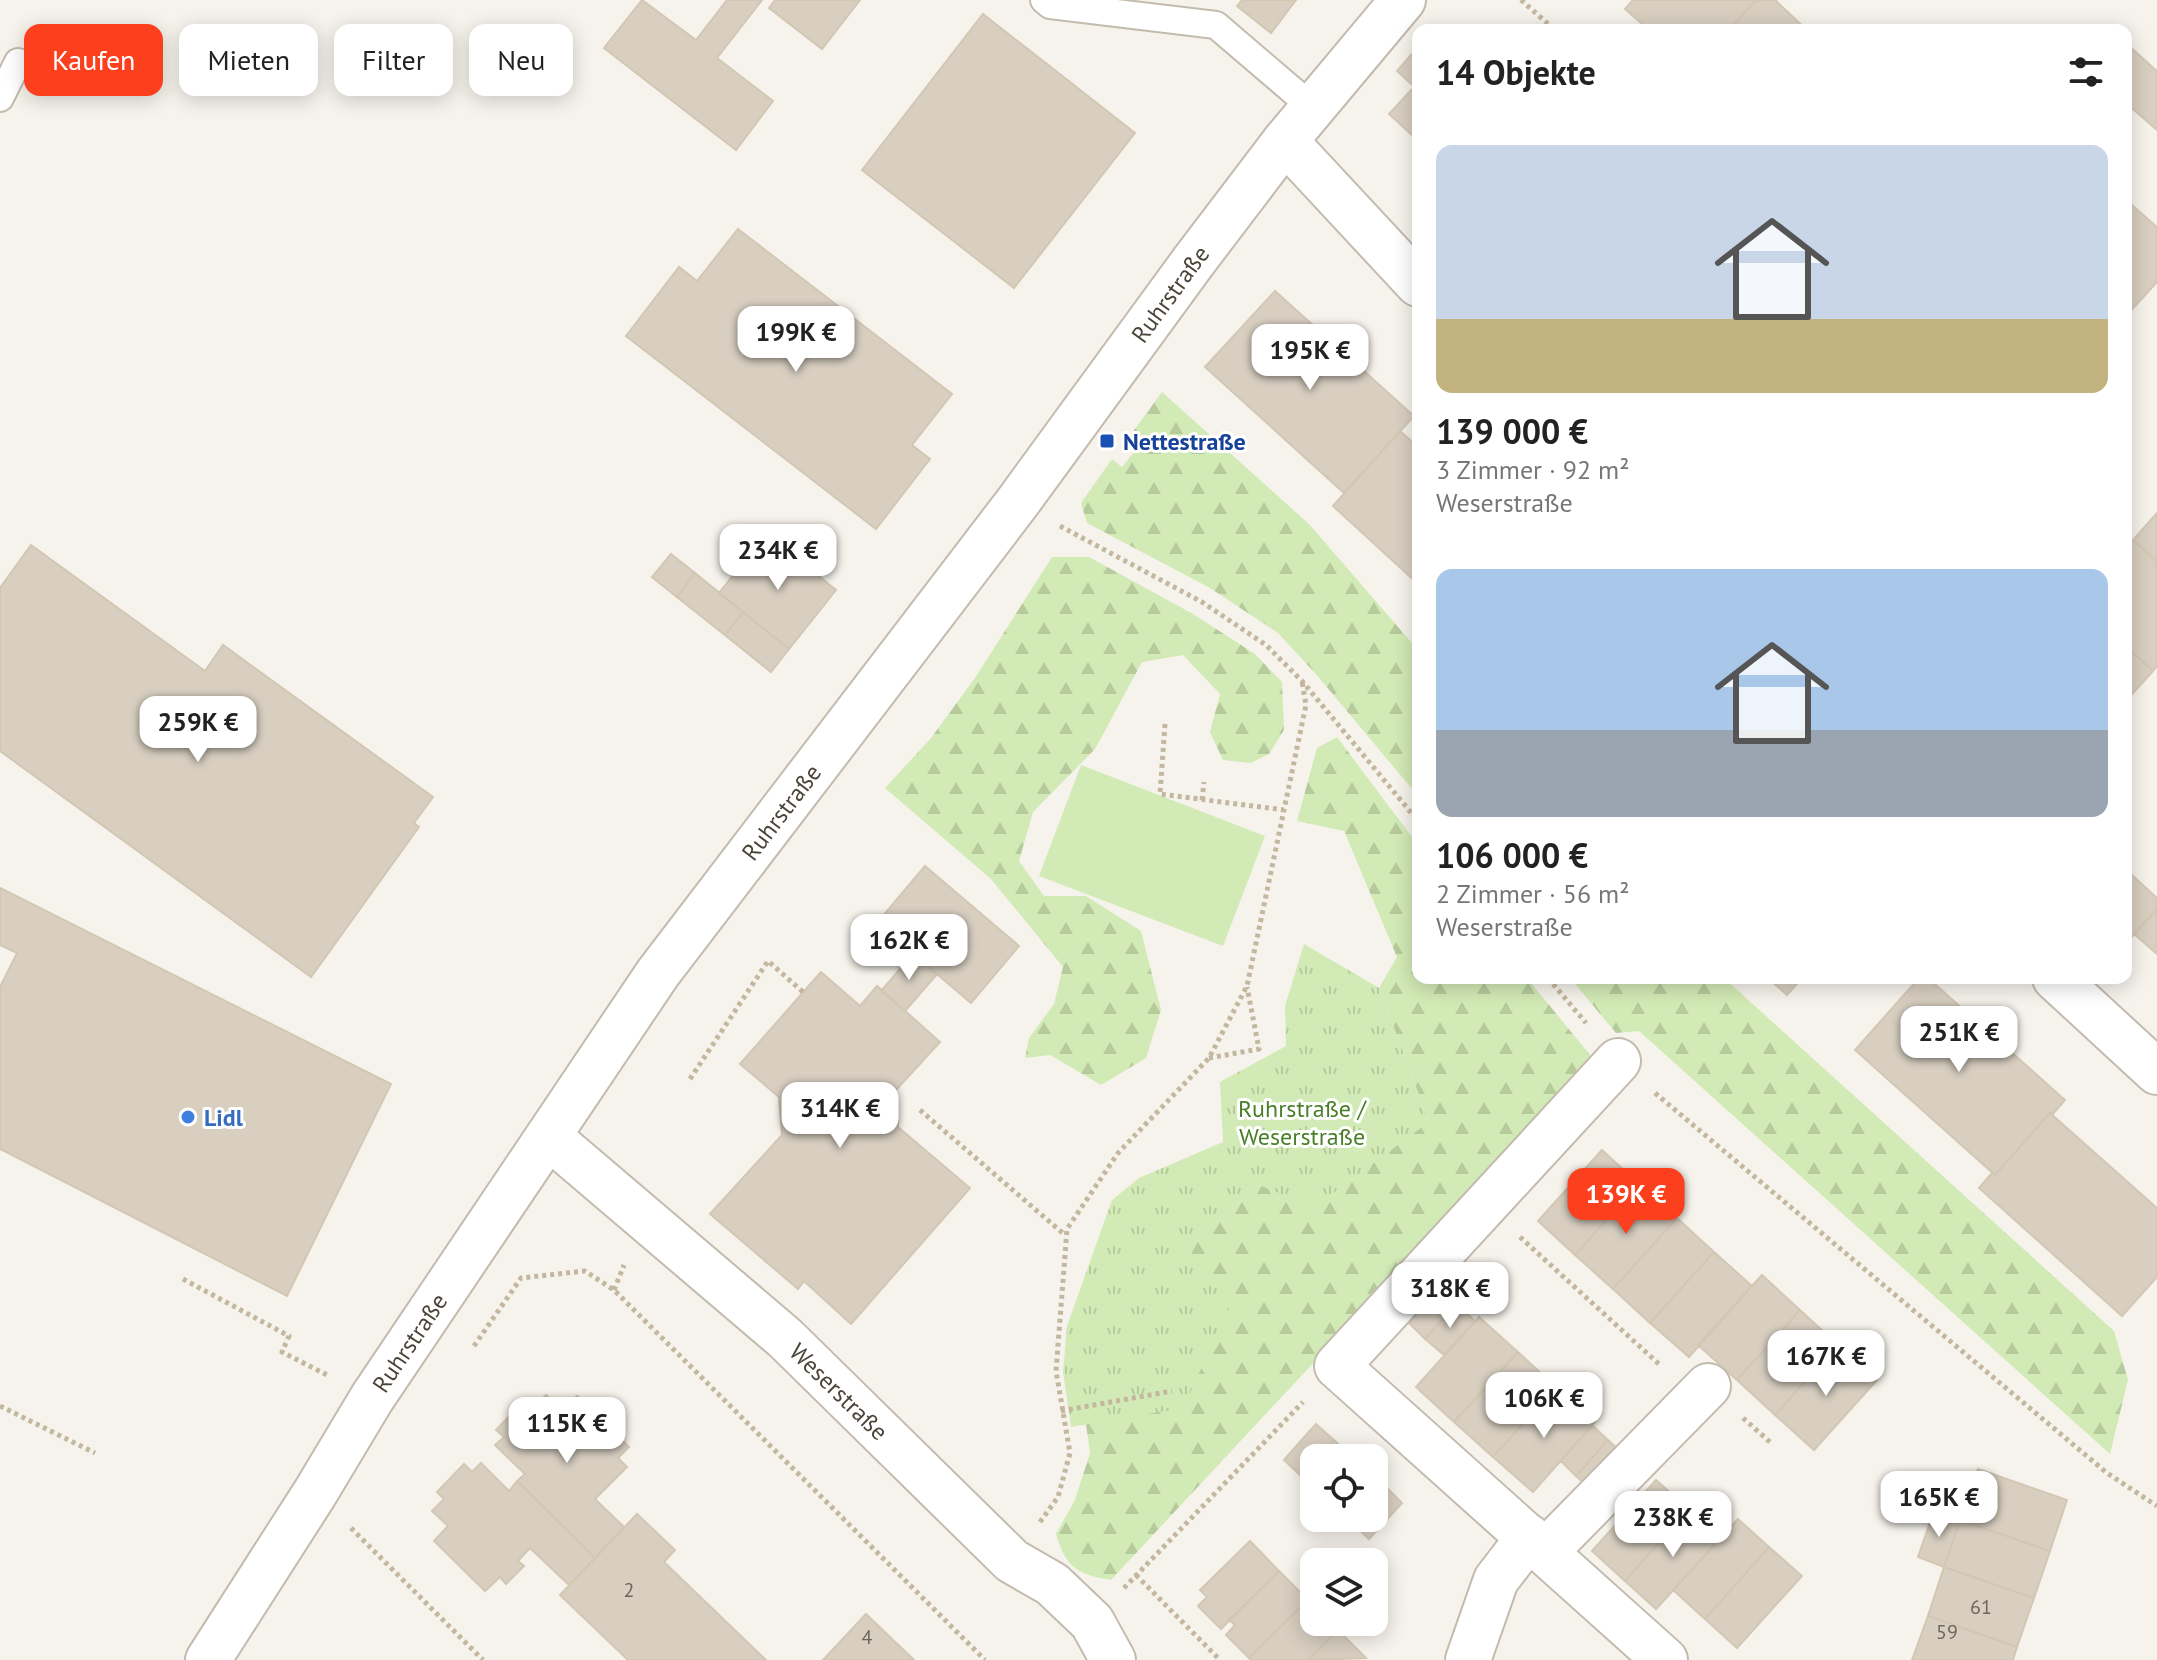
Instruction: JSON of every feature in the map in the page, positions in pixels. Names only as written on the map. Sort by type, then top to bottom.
[{"type":"street","name":"Ruhrstraße","points":[[208,1660],[372,1398],[658,973],[1017,503],[1183,274],[1285,141],[1403,0]]},
{"type":"street","points":[[1285,141],[1412,278]]},
{"type":"street","points":[[2062,984],[2157,1072]]},
{"type":"street","points":[[1618,1061],[1337,1366],[1665,1660]]},
{"type":"street","name":"Weserstraße","points":[[549,1137],[785,1338],[1012,1561],[1052,1584],[1092,1622],[1113,1660]]},
{"type":"street","points":[[1468,1660],[1496,1580],[1708,1386]]},
{"type":"lane","points":[[1044,0],[1050,5],[1216,25],[1313,108]]},
{"type":"lane","points":[[0,98],[18,62]]},
{"type":"path","points":[[1521,0],[1548,24]]},
{"type":"path","points":[[1017,503],[1202,602],[1266,645],[1302,681],[1412,814]]},
{"type":"path","points":[[1012,1561],[1058,1497],[1070,1453],[1056,1371],[1067,1229],[1118,1153],[1209,1058],[1247,986],[1306,705],[1302,681]]},
{"type":"path","points":[[1165,724],[1160,794],[1284,810]]},
{"type":"path","points":[[1202,800],[1204,782]]},
{"type":"path","points":[[690,1079],[768,961],[803,992]]},
{"type":"path","points":[[1553,984],[1618,1061],[2107,1473],[2157,1506]]},
{"type":"path","points":[[1209,1058],[1259,1049],[1247,986]]},
{"type":"path","points":[[920,1110],[1066,1236]]},
{"type":"path","points":[[1486,1207],[1672,1375],[1701,1380],[1770,1442]]},
{"type":"path","points":[[474,1346],[521,1278],[585,1271],[614,1290],[985,1660]]},
{"type":"path","points":[[183,1279],[289,1336],[282,1352],[372,1398]]},
{"type":"path","points":[[1092,1622],[1337,1366]]},
{"type":"path","points":[[1061,1411],[1172,1391]]},
{"type":"path","points":[[0,1406],[95,1453]]},
{"type":"path","points":[[315,1493],[478,1658]]},
{"type":"path","points":[[1136,1575],[1220,1660]]},
{"type":"green space","points":[[1162,392],[1309,524],[1412,643],[1412,789],[1278,633],[1210,588],[1087,523],[1081,503],[1112,459],[1122,467],[1139,446],[1129,437]]},
{"type":"green space","points":[[1052,557],[1089,557],[1193,614],[1255,654],[1282,682],[1284,730],[1269,754],[1251,763],[1223,760],[1210,732],[1220,694],[1183,655],[1142,662],[1095,749],[1033,812],[1019,861],[1044,896],[1086,896],[1141,931],[1161,1010],[1146,1058],[1101,1085],[1050,1055],[1025,1058],[1029,1038],[1054,1004],[1063,967],[991,879],[885,788],[931,738],[975,678]]},
{"type":"green space","points":[[1337,737],[1412,837],[1412,984],[1532,984],[1595,1061],[1111,1580],[1089,1575],[1069,1562],[1056,1534],[1075,1500],[1090,1453],[1086,1424],[1183,1407],[1188,1248],[1259,1185],[1429,1122],[1379,988],[1397,957],[1344,831],[1297,821],[1317,748]]},
{"type":"green space","points":[[1081,765],[1265,836],[1223,946],[1039,876]]},
{"type":"green space","name":"Ruhrstraße / Weserstraße","points":[[1304,944],[1379,988],[1429,1122],[1314,1207],[1259,1185],[1188,1248],[1232,1302],[1183,1408],[1071,1427],[1063,1372],[1067,1326],[1112,1200],[1139,1178],[1223,1142],[1220,1082],[1286,1046],[1285,1006]]},
{"type":"green space","points":[[1575,984],[1731,984],[2114,1331],[2128,1380],[2110,1454],[1639,1031],[1616,1033]]},
{"type":"building","points":[[642,0],[696,40],[727,0],[762,0],[717,58],[773,101],[736,150],[604,48]]},
{"type":"building","points":[[775,0],[860,0],[822,49],[769,8]]},
{"type":"building","points":[[1242,0],[1296,0],[1271,33],[1237,6]]},
{"type":"building","points":[[1633,0],[1756,0],[1734,24],[1642,24],[1625,9]]},
{"type":"building","points":[[1756,0],[1775,0],[1801,24],[1734,24]]},
{"type":"building","points":[[983,14],[1135,133],[1014,288],[862,170]]},
{"type":"building","points":[[2132,49],[2157,71],[2157,130],[2132,108]]},
{"type":"building","points":[[1412,54],[1412,85],[1397,71]]},
{"type":"building","points":[[1412,89],[1412,135],[1389,114]]},
{"type":"building","points":[[2132,205],[2157,227],[2157,282],[2132,310]]},
{"type":"building","points":[[738,229],[952,394],[912,445],[930,459],[876,529],[626,336],[679,267],[697,281]]},
{"type":"building","points":[[1275,291],[1412,414],[1412,418],[1344,493],[1205,367]]},
{"type":"building","points":[[1400,431],[1412,442],[1412,578],[1333,506]]},
{"type":"building","points":[[2157,513],[2157,562],[2133,540]]},
{"type":"building","points":[[766,534],[836,590],[789,649],[719,593]]},
{"type":"building","points":[[2132,541],[2157,562],[2157,666],[2153,671],[2132,652]]},
{"type":"building","points":[[31,545],[205,671],[223,645],[433,797],[414,823],[419,827],[311,977],[0,751],[0,588]]},
{"type":"building","points":[[671,554],[695,573],[677,597],[652,577]]},
{"type":"building","points":[[695,573],[743,612],[725,635],[677,597]]},
{"type":"building","points":[[743,612],[789,649],[771,672],[725,635]]},
{"type":"building","points":[[2132,652],[2153,671],[2132,694]]},
{"type":"building","points":[[925,866],[1019,946],[971,1003],[877,923]]},
{"type":"building","points":[[2132,875],[2157,898],[2157,909],[2132,937]]},
{"type":"building","name":"Lidl","points":[[0,888],[391,1084],[287,1296],[0,1149],[0,987],[17,953],[0,945]]},
{"type":"building","points":[[2157,909],[2157,954],[2134,934]]},
{"type":"building","points":[[913,954],[937,974],[905,1011],[881,991]]},
{"type":"building","points":[[821,972],[860,1006],[877,986],[940,1042],[896,1090],[898,1127],[970,1188],[851,1324],[804,1281],[798,1289],[710,1214],[782,1135],[779,1097],[740,1064]]},
{"type":"building","points":[[1775,984],[1797,984],[1787,995]]},
{"type":"building","points":[[1914,984],[1935,984],[2065,1100],[1995,1175],[1855,1050]]},
{"type":"building","points":[[2050,1113],[2157,1208],[2157,1277],[2122,1316],[1979,1188],[1992,1173],[1995,1175]]},
{"type":"building","points":[[1602,1150],[1639,1184],[1575,1255],[1538,1221]]},
{"type":"building","points":[[1639,1184],[1677,1218],[1613,1289],[1575,1255]]},
{"type":"building","points":[[1677,1218],[1714,1252],[1650,1323],[1613,1289]]},
{"type":"building","points":[[1714,1252],[1752,1286],[1689,1357],[1650,1323]]},
{"type":"building","points":[[1762,1275],[1800,1310],[1737,1380],[1698,1345]]},
{"type":"building","points":[[1440,1289],[1456,1304],[1425,1339],[1409,1323]]},
{"type":"building","points":[[1456,1304],[1475,1321],[1444,1355],[1425,1339]]},
{"type":"building","points":[[1800,1310],[1838,1345],[1775,1415],[1737,1380]]},
{"type":"building","points":[[1479,1317],[1518,1352],[1454,1422],[1416,1387]]},
{"type":"building","points":[[1838,1345],[1877,1380],[1814,1450],[1775,1415]]},
{"type":"building","points":[[1518,1352],[1556,1387],[1493,1457],[1454,1422]]},
{"type":"building","points":[[1556,1387],[1595,1422],[1533,1492],[1493,1457]]},
{"type":"building","points":[[546,1395],[562,1410],[577,1396],[629,1447],[618,1458],[627,1467],[595,1499],[624,1527],[595,1558],[517,1481],[525,1474],[495,1445],[504,1437],[496,1430],[524,1401],[533,1408]]},
{"type":"building","points":[[1316,1424],[1334,1440],[1330,1444],[1300,1444],[1300,1475],[1284,1460]]},
{"type":"building","points":[[1592,1425],[1608,1440],[1576,1476],[1561,1461]]},
{"type":"building","points":[[1608,1440],[1624,1455],[1592,1490],[1576,1476]]},
{"type":"building","points":[[481,1463],[509,1491],[517,1481],[595,1558],[569,1585],[530,1548],[518,1561],[524,1566],[506,1584],[500,1577],[485,1591],[434,1541],[448,1526],[432,1511],[444,1499],[437,1492],[464,1464],[472,1472]]},
{"type":"building","points":[[1978,1469],[2067,1500],[2050,1551],[1960,1520]]},
{"type":"building","points":[[1656,1480],[1689,1509],[1625,1581],[1592,1551]]},
{"type":"building","points":[[1388,1489],[1402,1503],[1388,1518]]},
{"type":"building","points":[[1689,1509],[1721,1538],[1656,1609],[1625,1581]]},
{"type":"building","points":[[1934,1511],[1960,1520],[1944,1567],[1918,1557]]},
{"type":"building","points":[[637,1514],[675,1550],[664,1562],[766,1660],[628,1660],[560,1595]]},
{"type":"building","points":[[1738,1519],[1769,1547],[1705,1619],[1673,1590]]},
{"type":"building","points":[[1960,1520],[2050,1551],[2034,1598],[1944,1567]]},
{"type":"building","points":[[1362,1532],[1375,1532],[1369,1539]]},
{"type":"building","points":[[1250,1541],[1279,1571],[1221,1629],[1198,1606],[1207,1597],[1200,1590]]},
{"type":"building","points":[[1769,1547],[1802,1576],[1737,1648],[1705,1619]]},
{"type":"building","points":[[1944,1567],[2034,1598],[2017,1647],[1928,1616]]},
{"type":"building","points":[[1279,1571],[1300,1592],[1300,1608],[1249,1658],[1226,1635],[1235,1625],[1229,1620]]},
{"type":"building","points":[[1300,1608],[1300,1636],[1332,1636],[1308,1660],[1249,1658]]},
{"type":"building","points":[[866,1614],[914,1660],[823,1660]]},
{"type":"building","points":[[1928,1616],[2017,1647],[2013,1660],[1912,1660]]},
{"type":"building","points":[[1332,1636],[1344,1636],[1366,1658],[1308,1660]]},
{"type":"place","name":"Nettestraße","points":[[1107,441]]},
{"type":"place","name":"Lidl","points":[[188,1117]]}]
